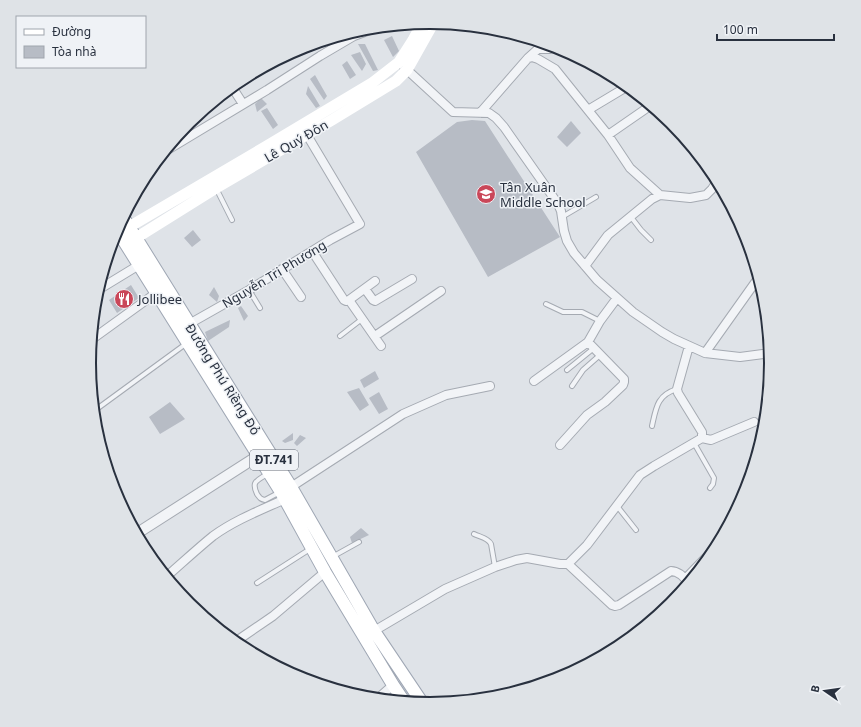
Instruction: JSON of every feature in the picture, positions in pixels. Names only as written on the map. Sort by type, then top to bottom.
[{"type":"main road","name":"Lê Quý Đôn","points":[[126,225],[265,147],[403,66],[429,29]]},
{"type":"main road","name":"Lê Quý Đôn","points":[[131,241],[216,188],[396,81],[419,30]]},
{"type":"main road","name":"Đường Phú Riềng Đỏ","points":[[124,229],[189,324],[286,493],[325,572],[401,696]]},
{"type":"main road","name":"Đường Phú Riềng Đỏ","points":[[131,241],[139,265],[188,342],[262,452],[269,473],[286,493],[332,558],[374,631],[418,697]]},
{"type":"street","points":[[179,143],[349,39]]},
{"type":"street","points":[[480,113],[528,58],[538,49],[544,49]]},
{"type":"street","points":[[528,58],[532,57],[538,59],[555,69],[608,135],[630,168],[660,195]]},
{"type":"street","points":[[403,66],[453,112],[489,113],[496,118],[504,127],[558,204],[561,211],[567,241],[574,253],[597,280],[633,312],[674,339],[705,353],[740,357],[765,354]]},
{"type":"street","points":[[588,110],[622,89]]},
{"type":"street","points":[[235,92],[243,104]]},
{"type":"street","points":[[608,135],[647,108]]},
{"type":"street","name":"Nguyễn Tri Phương","points":[[189,324],[360,224],[307,134]]},
{"type":"street","points":[[585,266],[608,235],[652,199],[660,195],[690,198],[706,195],[714,186]]},
{"type":"street","points":[[312,252],[344,300],[349,300],[375,281]]},
{"type":"street","points":[[105,286],[139,265]]},
{"type":"street","points":[[282,269],[302,297]]},
{"type":"street","points":[[365,289],[375,301],[412,279]]},
{"type":"street","points":[[705,353],[755,282]]},
{"type":"street","points":[[375,336],[441,291]]},
{"type":"street","points":[[98,335],[156,293]]},
{"type":"street","points":[[534,381],[591,345],[600,321],[617,298]]},
{"type":"street","points":[[349,300],[381,346]]},
{"type":"street","points":[[560,445],[587,415],[605,402],[623,385],[624,382],[624,379],[591,345]]},
{"type":"street","points":[[689,346],[677,389],[702,432],[702,438]]},
{"type":"street","points":[[171,574],[214,536],[286,493],[403,414],[446,395],[490,386]]},
{"type":"street","points":[[568,564],[587,545],[640,475],[702,438],[711,440],[754,422]]},
{"type":"street","points":[[141,531],[262,452]]},
{"type":"street","points":[[374,631],[445,589],[495,567],[527,558],[568,564],[612,605],[615,606],[619,605],[671,571],[674,570],[686,580]]},
{"type":"street","points":[[240,638],[273,616],[325,572]]},
{"type":"street","points":[[382,694],[393,685]]},
{"type":"lane","points":[[216,188],[232,220]]},
{"type":"lane","points":[[562,217],[596,197]]},
{"type":"lane","points":[[631,217],[651,240]]},
{"type":"lane","points":[[249,290],[260,308]]},
{"type":"lane","points":[[546,304],[564,312],[582,312],[600,321]]},
{"type":"lane","points":[[340,336],[362,319]]},
{"type":"lane","points":[[99,407],[188,342]]},
{"type":"lane","points":[[567,370],[591,345]]},
{"type":"lane","points":[[572,386],[583,370],[600,355]]},
{"type":"lane","points":[[652,426],[656,407],[662,396],[677,389]]},
{"type":"lane","points":[[694,443],[714,478],[713,484],[710,488]]},
{"type":"lane","points":[[269,473],[256,481],[254,484],[260,498],[265,500],[286,493]]},
{"type":"lane","points":[[617,506],[636,530]]},
{"type":"lane","points":[[474,534],[490,541],[495,567]]},
{"type":"lane","points":[[332,558],[360,542]]},
{"type":"lane","points":[[257,583],[312,547]]},
{"type":"building","points":[[392,36],[399,51],[393,57],[384,40]]},
{"type":"building","points":[[358,44],[365,44],[378,70],[373,71]]},
{"type":"building","points":[[360,52],[366,64],[362,71],[351,55]]},
{"type":"building","points":[[347,61],[356,75],[350,79],[342,65]]},
{"type":"building","points":[[315,75],[327,96],[324,100],[310,79]]},
{"type":"building","points":[[308,86],[320,106],[316,108],[306,94]]},
{"type":"building","points":[[261,98],[267,104],[257,112],[255,104]]},
{"type":"building","points":[[267,108],[278,125],[273,129],[261,111]]},
{"type":"building","name":"Tân Xuân Middle School","points":[[472,120],[485,121],[560,237],[488,277],[416,152],[457,122]]},
{"type":"building","points":[[571,121],[581,133],[567,147],[557,137]]},
{"type":"building","points":[[193,230],[201,240],[192,247],[184,238]]},
{"type":"building","name":"Jollibee","points":[[131,285],[139,298],[117,313],[109,300]]},
{"type":"building","points":[[214,287],[219,296],[217,302],[209,295]]},
{"type":"building","points":[[241,306],[248,316],[244,321],[238,308]]},
{"type":"building","points":[[230,320],[229,327],[208,341],[205,332]]},
{"type":"building","points":[[375,371],[379,379],[364,388],[360,380]]},
{"type":"building","points":[[359,388],[369,405],[360,411],[347,392]]},
{"type":"building","points":[[379,392],[388,409],[379,414],[369,398]]},
{"type":"building","points":[[170,402],[185,419],[160,434],[149,417]]},
{"type":"building","points":[[293,433],[293,440],[285,443],[282,441]]},
{"type":"building","points":[[300,435],[306,438],[297,446],[294,443]]},
{"type":"building","points":[[293,450],[295,457],[286,459],[281,453]]},
{"type":"building","points":[[361,528],[369,535],[352,543],[350,537]]},
{"type":"place","name":"Tân Xuân Middle School","points":[[486,194]]},
{"type":"place","name":"Jollibee","points":[[124,299]]}]
